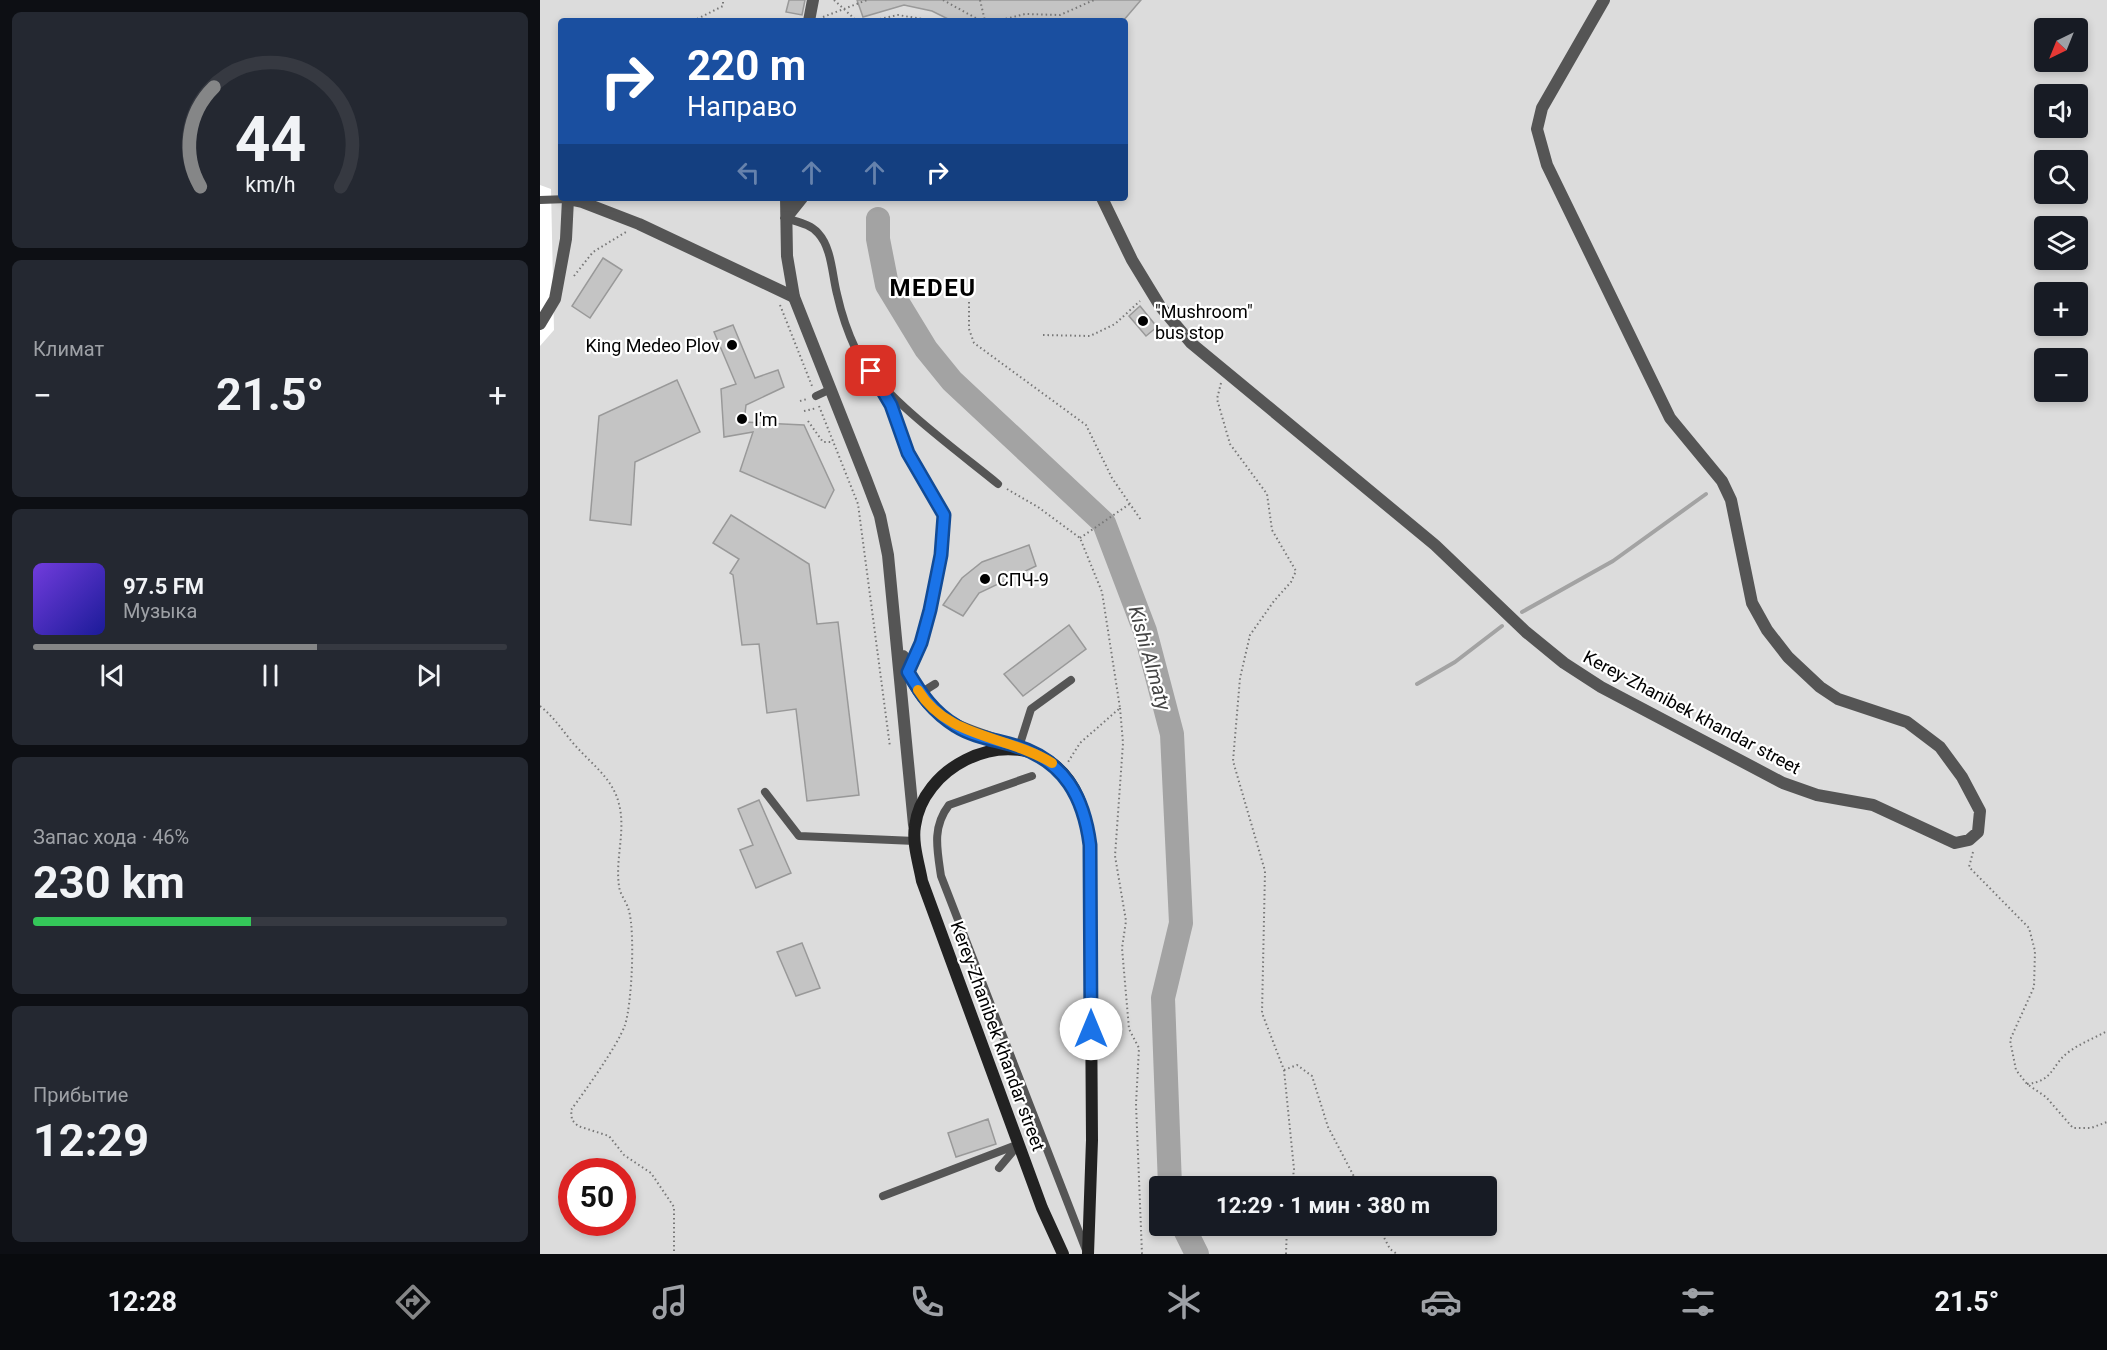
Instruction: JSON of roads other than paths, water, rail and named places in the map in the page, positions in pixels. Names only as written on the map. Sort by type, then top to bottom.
[{"type":"main road","name":"Kerey-Zhanibek khandar street","points":[[1062,1254],[922,881],[915,841],[915,826],[927,792],[954,766],[969,758],[1001,750],[1040,756],[1062,772],[1081,802],[1087,818],[1090,845],[1092,1140],[1088,1253]]},
{"type":"street","points":[[810,18],[813,0]]},
{"type":"street","name":"Kerey-Zhanibek khandar street","points":[[1103,201],[1132,260],[1160,306],[1191,343],[1435,545],[1526,633],[1564,663],[1600,687],[1783,783],[1817,795],[1873,805],[1955,843],[1969,840],[1978,832],[1980,811],[1962,777],[1940,747],[1907,722],[1838,699],[1820,687],[1788,657],[1767,630],[1752,603],[1731,500],[1722,481],[1670,418],[1547,165],[1538,129],[1542,108],[1604,0]]},
{"type":"street","points":[[540,324],[555,299],[566,239],[568,201]]},
{"type":"street","points":[[577,201],[639,224],[794,297]]},
{"type":"street","name":"Kerey-Zhanibek khandar street","points":[[786,201],[787,256],[794,297],[880,516],[888,555],[915,826]]},
{"type":"street","points":[[786,218],[800,201]]},
{"type":"street","name":"Kerey-Zhanibek khandar street","points":[[893,617],[908,672],[924,700],[939,715],[958,728],[1040,756]]},
{"type":"lane","points":[[540,200],[558,199]]},
{"type":"lane","points":[[786,218],[810,226],[820,235],[826,247],[837,296],[856,350],[891,405],[908,453],[944,515],[941,555],[930,610],[921,643],[908,672]]},
{"type":"lane","points":[[871,371],[909,410],[998,484]]},
{"type":"lane","points":[[816,396],[831,389]]},
{"type":"lane","points":[[1019,747],[1031,709],[1071,680]]},
{"type":"lane","points":[[924,700],[927,689],[935,684]]},
{"type":"lane","points":[[1032,776],[949,805],[936,828],[941,876],[1088,1253]]},
{"type":"lane","points":[[765,792],[799,836],[915,841]]},
{"type":"lane","points":[[999,1168],[1019,1144]]},
{"type":"lane","points":[[883,1196],[1019,1144]]},
{"type":"waterway","name":"Kіshі Almaty","points":[[878,219],[878,239],[887,285],[926,349],[952,381],[1104,523],[1145,631],[1172,734],[1181,923],[1163,998],[1170,1176]]},
{"type":"waterway","points":[[1522,612],[1613,561],[1706,494]]},
{"type":"waterway","points":[[1417,684],[1455,662],[1502,626]]},
{"type":"waterway","name":"Kіshі Almaty","points":[[1188,1236],[1197,1254]]},
{"type":"place","name":"\"Mushroom\" bus stop","points":[[1143,321]]},
{"type":"place","name":"King Medeo Plov","points":[[732,345]]},
{"type":"place","name":"I'm","points":[[742,419]]},
{"type":"place","name":"СПЧ-9","points":[[985,579]]},
{"type":"district","name":"MEDEU","points":[[933,288]]}]
